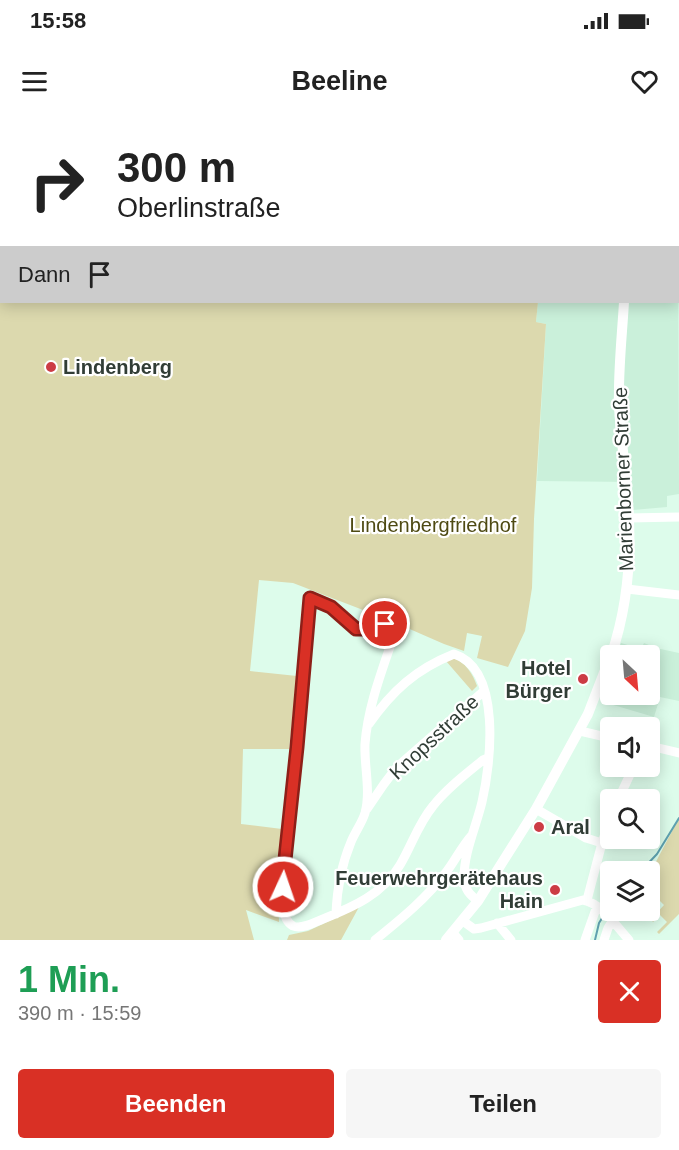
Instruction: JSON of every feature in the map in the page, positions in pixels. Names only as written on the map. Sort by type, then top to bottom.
[{"type":"main road","name":"Marienborner Straße","points":[[614,645],[627,589],[629,553],[629,518],[619,408],[624,303]]},
{"type":"main road","name":"Marienborner Straße","points":[[453,938],[536,809],[580,731],[600,687]]},
{"type":"street","points":[[629,518],[679,517]]},
{"type":"street","points":[[627,589],[679,595]]},
{"type":"street","points":[[336,914],[337,888],[342,865],[364,814],[367,800],[365,746],[369,714],[396,629],[378,622],[365,629],[356,629],[331,607],[310,598],[284,869],[283,905],[286,920],[291,925],[298,927],[336,914],[362,901],[385,884],[400,865],[425,815],[444,794],[483,760],[488,759]]},
{"type":"street","points":[[367,728],[380,708],[409,678],[418,672],[453,654],[460,656],[474,667],[484,691],[490,719],[488,759],[482,802],[464,880],[468,892],[478,901]]},
{"type":"street","name":"Knopsstraße","points":[[364,814],[397,767],[484,691]]},
{"type":"street","points":[[580,731],[600,736]]},
{"type":"street","points":[[660,748],[679,753]]},
{"type":"street","points":[[536,809],[586,838],[600,842]]},
{"type":"street","points":[[375,940],[432,890],[473,833]]},
{"type":"street","points":[[587,900],[600,849]]},
{"type":"street","points":[[463,921],[474,928],[579,900],[587,900],[599,908],[585,940]]},
{"type":"street","points":[[604,940],[611,921]]},
{"type":"street","points":[[612,921],[629,940]]},
{"type":"street","points":[[497,923],[511,940]]},
{"type":"shaded area","points":[[538,303],[678,303],[679,494],[667,496],[667,507],[633,510],[632,482],[537,481],[546,324],[536,322]]},
{"type":"shaded area","points":[[660,649],[679,653],[679,701],[660,697]]},
{"type":"shaded area","points":[[614,705],[658,705],[654,717]]},
{"type":"green space","name":"Lindenbergfriedhof","points":[[0,303],[538,303],[536,322],[546,324],[532,588],[525,631],[508,667],[477,658],[482,636],[467,633],[464,651],[293,583],[259,580],[250,671],[297,676],[289,749],[243,749],[241,824],[282,829],[277,874],[279,922],[246,910],[254,940],[0,940]]},
{"type":"green space","points":[[452,658],[465,665],[471,673],[477,686],[472,691],[446,661]]},
{"type":"green space","points":[[679,818],[679,914],[659,934],[657,932],[667,922],[660,915],[660,909],[664,905],[660,901],[660,861],[656,861]]},
{"type":"green space","points":[[359,907],[341,940],[287,940],[289,935],[308,931]]},
{"type":"waterway","points":[[650,861],[679,818]]},
{"type":"waterway","points":[[595,940],[600,921]]},
{"type":"place","name":"Lindenberg","points":[[51,367]]},
{"type":"place","name":"Hotel Bürger","points":[[583,679]]},
{"type":"place","name":"Aral","points":[[539,827]]},
{"type":"place","name":"Feuerwehrgerätehaus Hain","points":[[555,890]]},
{"type":"route","points":[[283,887],[310,598],[331,607],[356,629],[365,629],[378,622],[385,624]]}]
